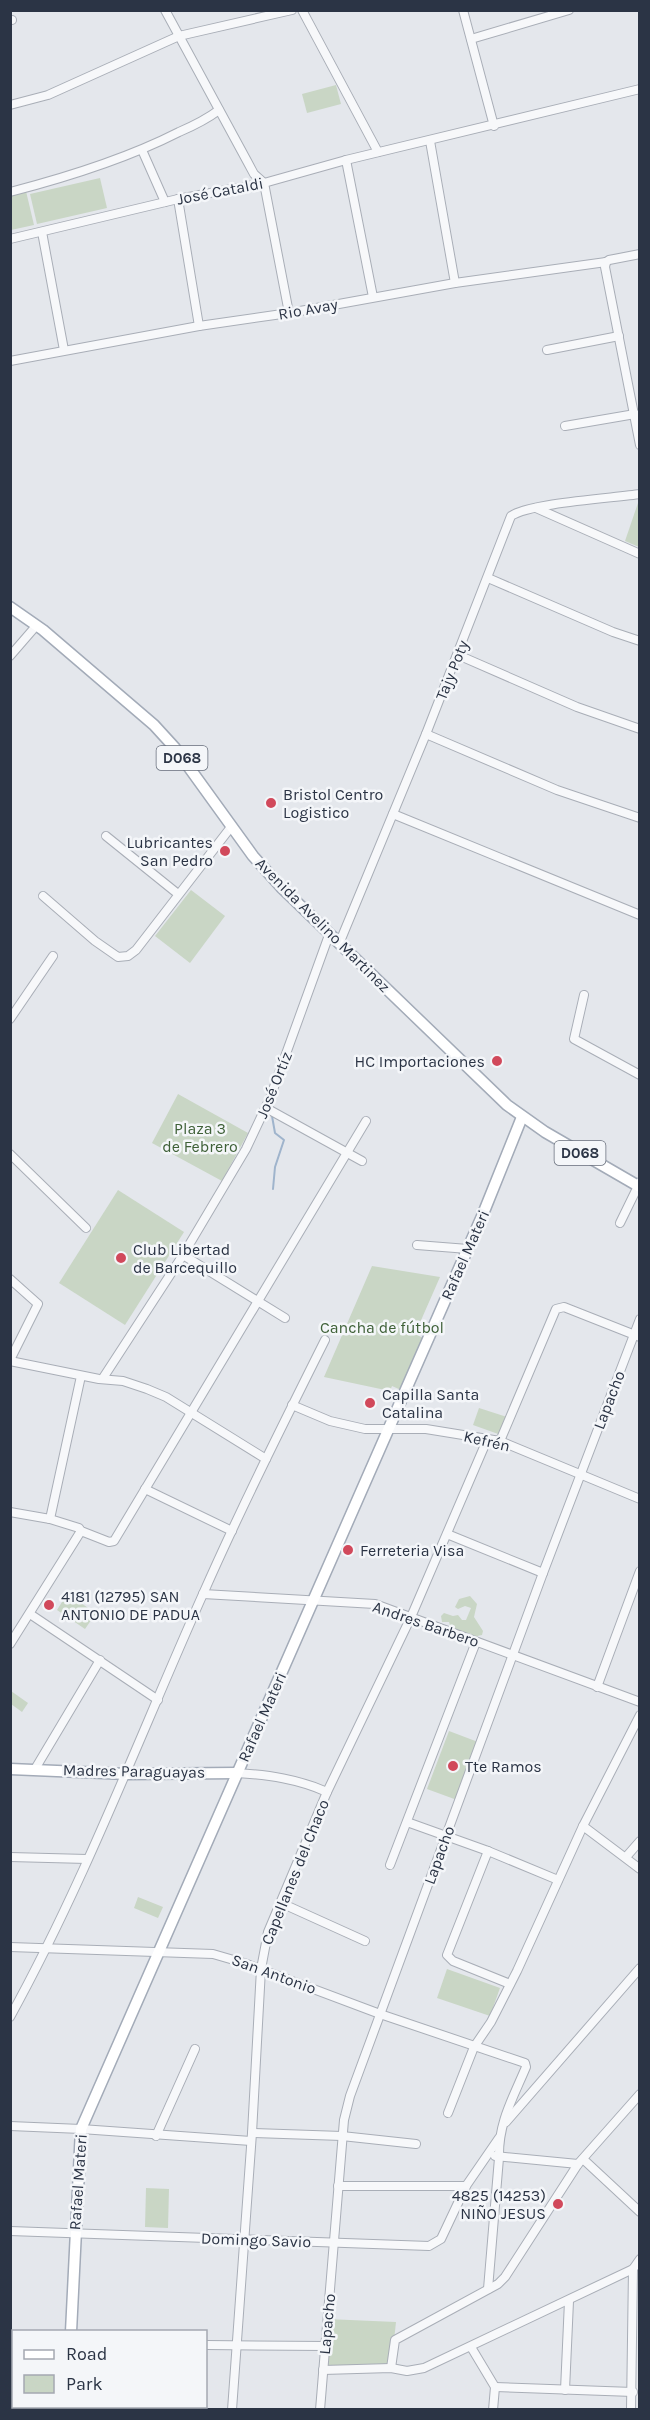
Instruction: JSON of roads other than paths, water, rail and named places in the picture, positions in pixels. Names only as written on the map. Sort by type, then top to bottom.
[{"type":"main road","name":"Avenida Avelino Martinez","points":[[10,607],[154,725],[174,748],[231,827],[267,872],[329,935],[522,1117],[639,1185]]},
{"type":"main road","name":"Rafael Materi","points":[[71,2330],[81,2128],[389,1431],[522,1117]]},
{"type":"main road","name":"Madres Paraguayas","points":[[10,1769],[127,1773],[237,1773]]},
{"type":"street","points":[[165,10],[255,174],[264,183],[289,313]]},
{"type":"street","points":[[10,105],[48,95],[179,36],[292,10]]},
{"type":"street","points":[[302,10],[378,152]]},
{"type":"street","points":[[462,10],[494,126]]},
{"type":"street","points":[[471,39],[569,10]]},
{"type":"street","name":"José Cataldi","points":[[10,239],[178,199],[264,183],[346,160],[494,126],[639,89]]},
{"type":"street","points":[[10,192],[86,170],[142,150],[219,110]]},
{"type":"street","points":[[430,141],[456,283]]},
{"type":"street","points":[[142,150],[165,202]]},
{"type":"street","points":[[346,160],[373,297]]},
{"type":"street","points":[[178,199],[200,326]]},
{"type":"street","points":[[42,232],[64,350]]},
{"type":"street","points":[[639,254],[639,266]]},
{"type":"street","name":"Rio Avay","points":[[10,361],[200,326],[289,313],[456,283],[606,262],[639,254]]},
{"type":"street","points":[[606,262],[639,445]]},
{"type":"street","points":[[547,350],[619,336]]},
{"type":"street","points":[[565,426],[635,414]]},
{"type":"street","name":"Tajy Poty","points":[[339,944],[458,655],[511,516],[535,508],[639,494]]},
{"type":"street","points":[[535,508],[639,554]]},
{"type":"street","points":[[488,578],[639,641]]},
{"type":"street","points":[[10,656],[36,626]]},
{"type":"street","points":[[458,655],[577,707],[639,729]]},
{"type":"street","points":[[426,734],[557,790],[639,818]]},
{"type":"street","points":[[393,814],[639,915]]},
{"type":"street","points":[[43,896],[95,941],[118,957],[128,956],[136,950],[231,827]]},
{"type":"street","points":[[106,836],[178,894]]},
{"type":"street","name":"José Ortíz","points":[[104,1378],[183,1255],[246,1149],[266,1108],[329,935]]},
{"type":"street","points":[[12,1013],[53,956]]},
{"type":"street","points":[[585,995],[574,1039],[639,1075]]},
{"type":"street","points":[[266,1108],[362,1161]]},
{"type":"street","points":[[10,1512],[50,1519],[79,1528],[81,1531],[109,1542],[114,1541],[366,1121]]},
{"type":"street","points":[[10,1154],[86,1228]]},
{"type":"street","points":[[620,1223],[639,1185]]},
{"type":"street","points":[[417,1245],[468,1249]]},
{"type":"street","points":[[183,1255],[285,1318]]},
{"type":"street","points":[[10,1279],[38,1304],[10,1360],[81,1376],[123,1381],[156,1392],[266,1459]]},
{"type":"street","points":[[500,1441],[556,1309],[564,1308],[637,1336]]},
{"type":"street","name":"Lapacho","points":[[320,2409],[342,2136],[350,2096],[543,1573],[637,1336],[639,1319]]},
{"type":"street","points":[[10,2017],[46,1949],[127,1773],[203,1594],[325,1340]]},
{"type":"street","points":[[50,1519],[81,1376]]},
{"type":"street","name":"Kefrén","points":[[292,1405],[330,1421],[365,1429],[389,1431],[426,1429],[500,1441],[639,1499]]},
{"type":"street","name":"Capellanes del Chaco","points":[[232,2409],[252,2137],[261,1969],[268,1932],[327,1792],[411,1617],[487,1440]]},
{"type":"street","points":[[146,1489],[232,1532]]},
{"type":"street","points":[[10,1644],[81,1531]]},
{"type":"street","points":[[447,1534],[543,1573]]},
{"type":"street","points":[[597,1687],[639,1571]]},
{"type":"street","name":"Andres Barbero","points":[[203,1594],[375,1604],[639,1702]]},
{"type":"street","points":[[30,1614],[158,1700]]},
{"type":"street","points":[[390,1865],[476,1642]]},
{"type":"street","points":[[35,1769],[100,1660]]},
{"type":"street","points":[[448,2113],[474,2047],[491,2022],[510,1984],[583,1826],[639,1715]]},
{"type":"street","name":"Madres Paraguayas","points":[[237,1773],[277,1776],[312,1785],[327,1792]]},
{"type":"street","points":[[407,1822],[488,1851],[558,1880]]},
{"type":"street","points":[[583,1826],[639,1869]]},
{"type":"street","points":[[626,1857],[639,1841]]},
{"type":"street","points":[[488,1851],[447,1955],[453,1961],[510,1984]]},
{"type":"street","points":[[10,1857],[87,1859]]},
{"type":"street","points":[[281,1903],[365,1941]]},
{"type":"street","name":"San Antonio","points":[[10,1947],[213,1954],[525,2063],[526,2067],[501,2128]]},
{"type":"street","points":[[488,2289],[501,2128],[639,1968]]},
{"type":"street","points":[[156,2136],[195,2049]]},
{"type":"street","points":[[391,2368],[395,2340],[488,2289],[505,2277],[580,2162],[639,2094]]},
{"type":"street","points":[[10,2126],[81,2128],[156,2136],[342,2136],[416,2144]]},
{"type":"street","name":"Domingo Savio","points":[[10,2231],[429,2246],[441,2239],[466,2186],[499,2138]]},
{"type":"street","points":[[486,2154],[499,2158],[580,2162],[639,2212]]},
{"type":"street","points":[[338,2186],[466,2186]]},
{"type":"street","points":[[323,2370],[391,2368],[407,2371],[424,2368],[633,2269],[639,2259]]},
{"type":"street","points":[[631,2409],[636,2332],[633,2269]]},
{"type":"street","points":[[565,2390],[569,2301]]},
{"type":"street","points":[[207,2345],[325,2346]]},
{"type":"street","points":[[471,2347],[495,2387],[493,2409]]},
{"type":"street","points":[[495,2387],[633,2392]]},
{"type":"waterway","points":[[272,1116],[275,1133],[284,1140],[275,1167],[273,1189]]},
{"type":"place","name":"Bristol Centro Logistico","points":[[271,803]]},
{"type":"place","name":"Lubricantes San Pedro","points":[[225,851]]},
{"type":"place","name":"HC Importaciones","points":[[497,1061]]},
{"type":"place","name":"Club Libertad de Barcequillo","points":[[121,1258]]},
{"type":"place","name":"Capilla Santa Catalina","points":[[370,1403]]},
{"type":"place","name":"Ferreteria Visa","points":[[348,1550]]},
{"type":"place","name":"4181 (12795) SAN ANTONIO DE PADUA","points":[[49,1605]]},
{"type":"place","name":"Tte Ramos","points":[[453,1766]]},
{"type":"place","name":"4825 (14253) NIÑO JESUS","points":[[558,2204]]},
{"type":"park label","name":"Plaza 3 de Febrero","points":[[200,1137]]},
{"type":"park label","name":"Cancha de fútbol","points":[[382,1327]]}]
